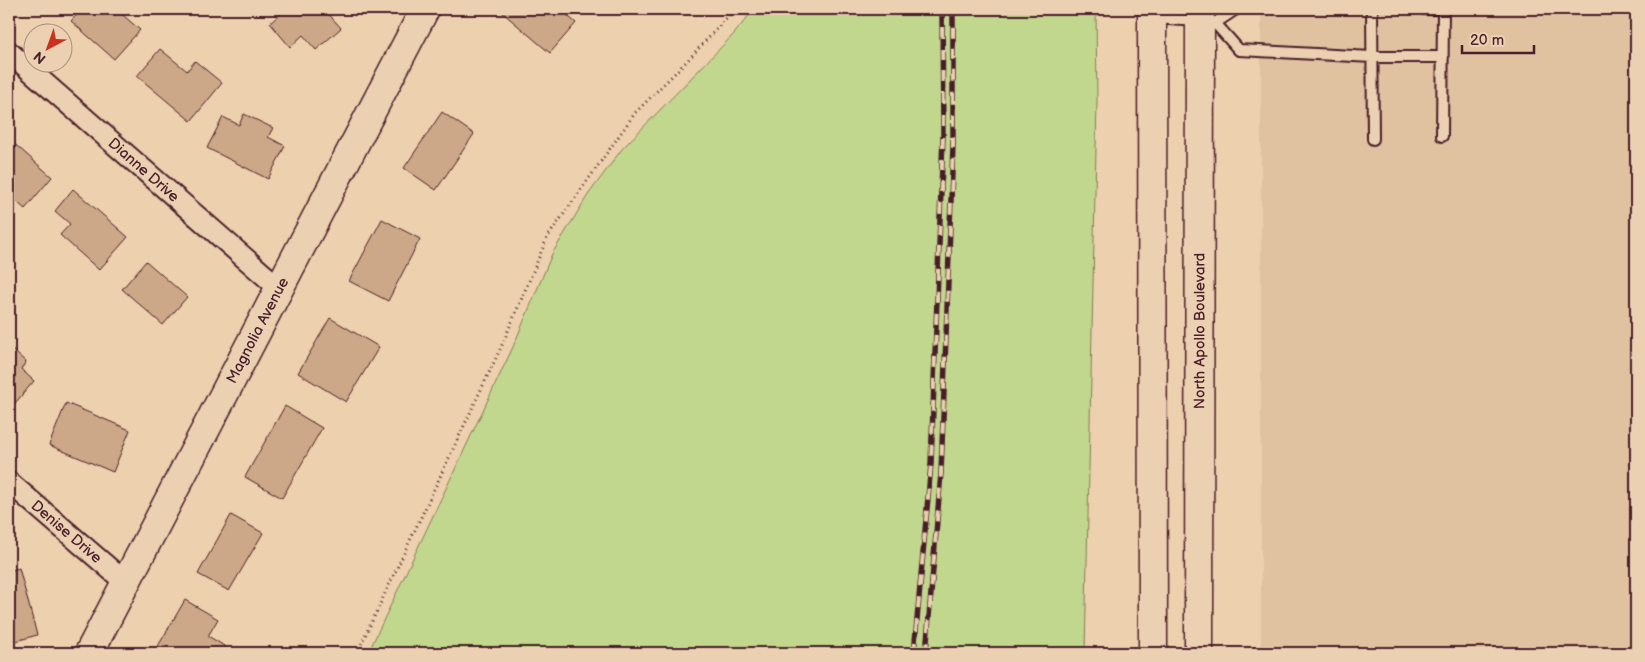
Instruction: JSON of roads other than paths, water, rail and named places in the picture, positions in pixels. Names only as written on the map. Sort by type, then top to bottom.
[{"type":"street","name":"Magnolia Avenue","points":[[89,653],[425,9]]},
{"type":"street","points":[[1152,13],[1153,653]]},
{"type":"street","name":"North Apollo Boulevard","points":[[1199,653],[1205,18]]},
{"type":"street","name":"Dianne Drive","points":[[9,52],[279,288]]},
{"type":"street","name":"Denise Drive","points":[[9,482],[125,582]]},
{"type":"lane","points":[[1152,13],[1205,18],[1236,9]]},
{"type":"lane","points":[[1372,9],[1373,139]]},
{"type":"lane","points":[[1424,9],[1443,9],[1442,136]]},
{"type":"lane","points":[[1205,18],[1239,50],[1372,58],[1443,57]]},
{"type":"railway","points":[[914,653],[931,464],[943,136],[942,9]]},
{"type":"railway","points":[[926,653],[941,473],[953,145],[953,9]]}]
